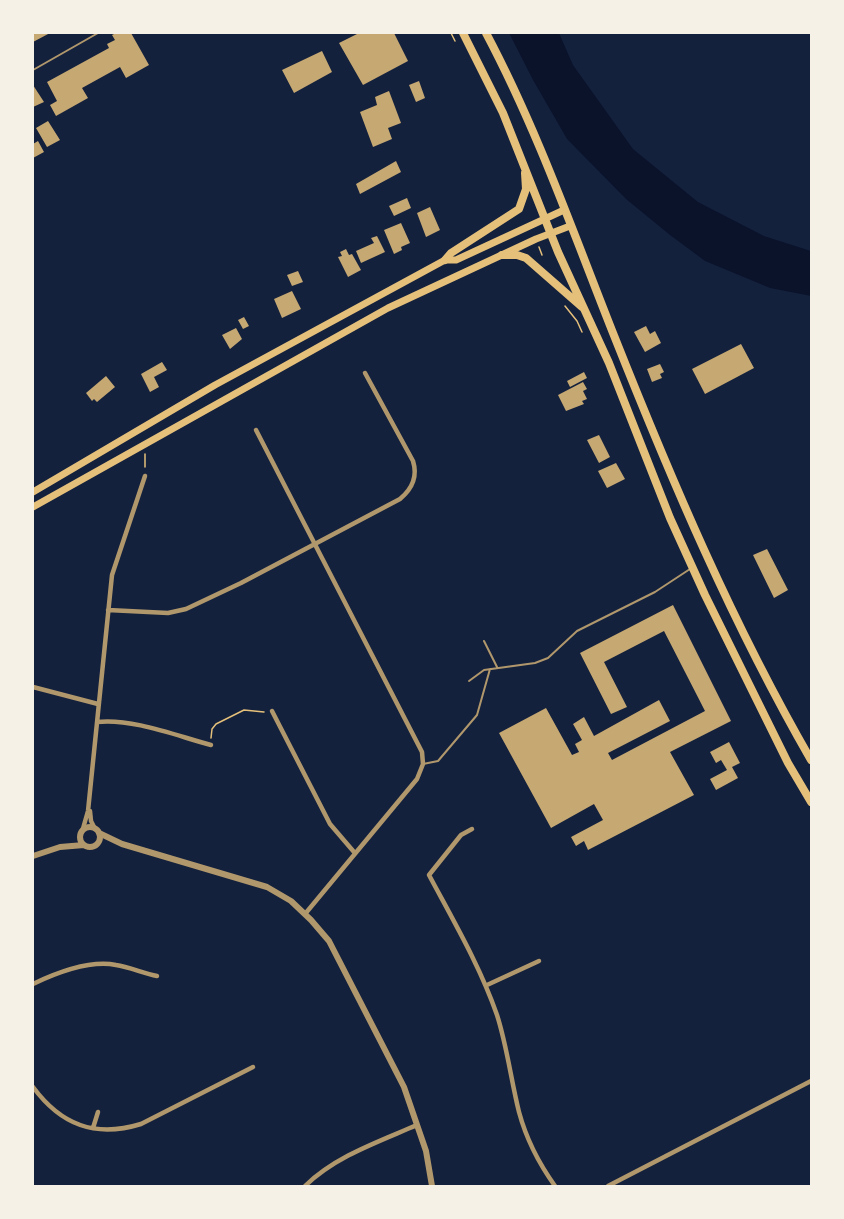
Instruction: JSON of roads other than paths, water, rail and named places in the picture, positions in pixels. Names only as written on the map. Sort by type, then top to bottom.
[{"type":"highway","points":[[463,33],[525,163],[551,233],[609,363],[670,518],[737,663],[788,763],[811,802]]},
{"type":"highway","points":[[486,33],[504,66],[536,137],[632,380],[720,588],[753,656],[811,760]]},
{"type":"highway","points":[[445,260],[451,253],[519,209],[526,189],[525,163]]},
{"type":"highway","points":[[502,255],[517,255],[526,258],[586,311]]},
{"type":"main road","points":[[33,492],[215,385],[445,260],[456,260],[564,210]]},
{"type":"main road","points":[[33,507],[388,308],[536,239],[570,226]]},
{"type":"street","points":[[108,610],[168,613],[186,609],[232,588],[400,499],[409,492],[414,482],[416,469],[365,373]]},
{"type":"street","points":[[256,430],[422,752],[423,764],[417,779],[304,914]]},
{"type":"street","points":[[84,845],[81,834],[89,799],[112,575],[145,476]]},
{"type":"street","points":[[33,687],[98,704]]},
{"type":"street","points":[[272,711],[330,824],[354,852]]},
{"type":"street","points":[[97,722],[109,721],[137,725],[211,745]]},
{"type":"street","points":[[89,799],[91,821],[97,831],[98,843]]},
{"type":"street","points":[[52,850],[81,834],[86,828],[122,844],[267,887],[291,901],[329,941],[404,1087],[426,1151],[432,1186]]},
{"type":"street","points":[[472,829],[461,836],[429,875],[487,985],[498,1018],[520,1116],[555,1186]]},
{"type":"street","points":[[33,856],[70,845],[90,847],[98,843],[122,844]]},
{"type":"street","points":[[487,985],[539,961]]},
{"type":"street","points":[[33,984],[82,967],[98,964],[114,964],[157,976]]},
{"type":"street","points":[[33,1087],[44,1102],[59,1116],[100,1130],[125,1128],[141,1124],[252,1067]]},
{"type":"street","points":[[608,1186],[811,1081]]},
{"type":"street","points":[[93,1128],[98,1112]]},
{"type":"street","points":[[305,1186],[320,1171],[341,1159],[418,1124]]},
{"type":"street","points":[[548,1176],[550,1186]]},
{"type":"lane","points":[[33,70],[98,33]]},
{"type":"lane","points":[[469,681],[490,668],[512,667],[548,658],[577,632],[655,592],[693,567]]},
{"type":"lane","points":[[484,641],[497,667]]},
{"type":"lane","points":[[423,764],[438,761],[477,715],[490,668]]},
{"type":"water","points":[[509,33],[559,33],[573,65],[633,149],[698,202],[764,236],[811,251],[811,296],[770,288],[705,261],[626,199],[567,139]]}]
